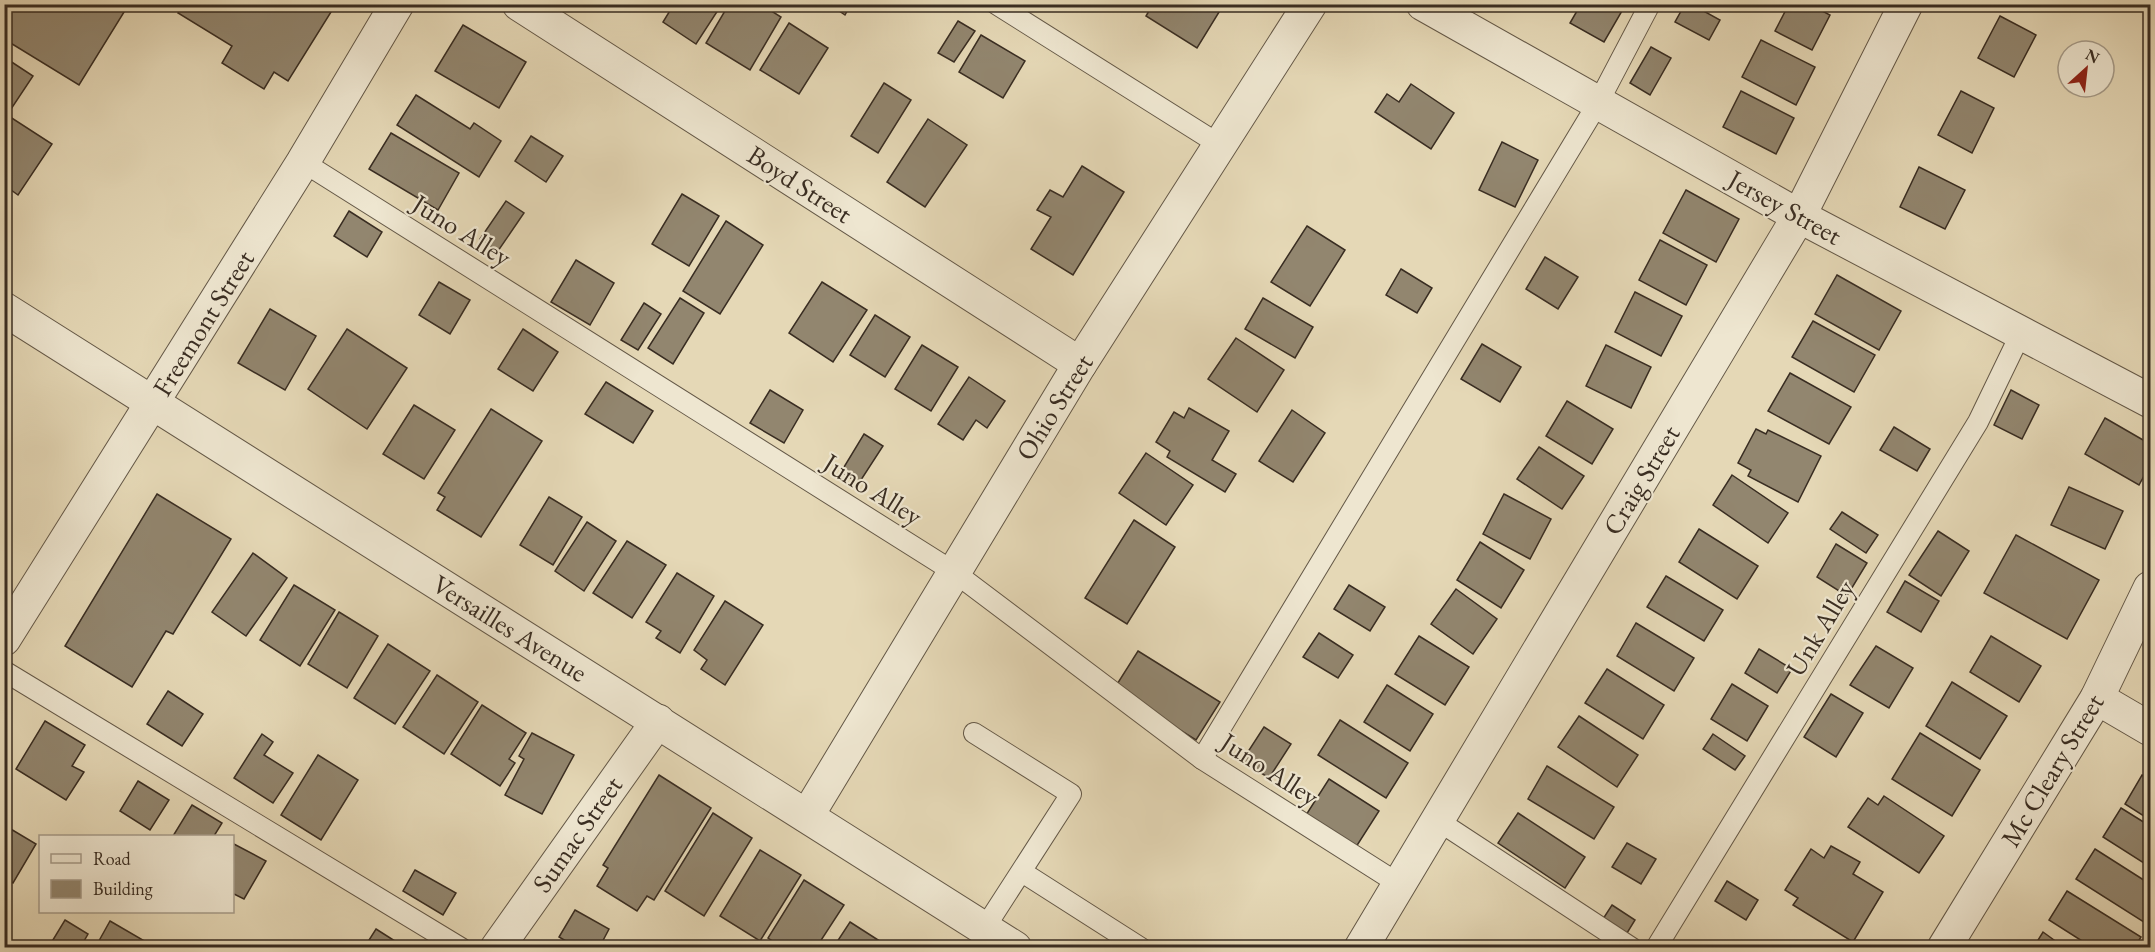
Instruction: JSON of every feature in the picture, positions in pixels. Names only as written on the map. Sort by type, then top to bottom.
[{"type":"street","name":"Freemont Street","points":[[4,639],[303,162],[397,4]]},
{"type":"street","name":"Boyd Street","points":[[519,4],[1080,364]]},
{"type":"street","name":"Ohio Street","points":[[807,816],[1080,364],[1310,4]]},
{"type":"street","name":"Jersey Street","points":[[1423,4],[1799,216],[2151,401]]},
{"type":"street","name":"Craig Street","points":[[1361,948],[1799,216],[1906,4]]},
{"type":"street","name":"Versailles Avenue","points":[[4,309],[1005,942]]},
{"type":"street","name":"Mc Cleary Street","points":[[1944,948],[2097,698],[2151,588]]},
{"type":"street","points":[[2097,698],[2151,729]]},
{"type":"street","name":"Sumac Street","points":[[497,948],[658,721]]},
{"type":"lane","points":[[1202,759],[1598,103],[1650,4]]},
{"type":"lane","points":[[1005,7],[1220,145]]},
{"type":"lane","name":"Juno Alley","points":[[303,162],[954,572],[1202,759],[1399,884]]},
{"type":"lane","name":"Unk Alley","points":[[1656,948],[1978,422],[2021,333]]},
{"type":"lane","points":[[4,671],[461,948]]},
{"type":"lane","points":[[974,733],[1071,794],[1022,872],[1005,942]]},
{"type":"lane","points":[[1437,820],[1632,948]]},
{"type":"lane","points":[[1022,872],[1142,948]]},
{"type":"building","points":[[8,4],[129,4],[79,85],[4,39],[4,10]]},
{"type":"building","points":[[183,4],[336,4],[288,81],[274,72],[264,89],[222,63],[232,46],[178,13]]},
{"type":"building","points":[[674,4],[722,4],[696,44],[663,22]]},
{"type":"building","points":[[729,4],[760,4],[781,17],[750,70],[706,43]]},
{"type":"building","points":[[829,4],[851,4],[845,15]]},
{"type":"building","points":[[1153,4],[1224,4],[1197,48],[1146,16]]},
{"type":"building","points":[[1581,4],[1626,4],[1604,42],[1570,23]]},
{"type":"building","points":[[1685,4],[1691,4],[1720,20],[1709,40],[1675,22]]},
{"type":"building","points":[[1789,4],[1809,4],[1830,15],[1812,50],[1775,31]]},
{"type":"building","points":[[2000,16],[2036,35],[2014,77],[1978,58]]},
{"type":"building","points":[[958,21],[975,31],[954,62],[938,53]]},
{"type":"building","points":[[789,23],[828,48],[799,94],[760,70]]},
{"type":"building","points":[[463,25],[526,62],[499,108],[435,71]]},
{"type":"building","points":[[981,35],[1025,61],[1003,98],[959,72]]},
{"type":"building","points":[[1761,40],[1815,67],[1796,105],[1742,77]]},
{"type":"building","points":[[1651,47],[1671,58],[1650,95],[1630,83]]},
{"type":"building","points":[[4,57],[33,76],[7,115],[52,144],[18,195],[11,190],[4,200]]},
{"type":"building","points":[[884,83],[911,100],[878,153],[851,136]]},
{"type":"building","points":[[1411,84],[1454,113],[1431,149],[1375,112],[1387,94],[1399,102]]},
{"type":"building","points":[[1741,91],[1794,118],[1776,154],[1723,127]]},
{"type":"building","points":[[1961,91],[1994,108],[1972,153],[1938,135]]},
{"type":"building","points":[[416,95],[470,129],[474,123],[501,141],[479,177],[397,125]]},
{"type":"building","points":[[928,119],[967,145],[925,207],[887,182]]},
{"type":"building","points":[[391,133],[459,173],[438,210],[369,169]]},
{"type":"building","points":[[531,136],[563,156],[546,182],[515,161]]},
{"type":"building","points":[[1502,142],[1538,160],[1515,207],[1479,190]]},
{"type":"building","points":[[1082,166],[1124,192],[1073,275],[1031,249],[1051,217],[1037,210],[1050,190],[1063,197]]},
{"type":"building","points":[[1919,167],[1965,190],[1945,229],[1900,207]]},
{"type":"building","points":[[1686,190],[1739,219],[1716,262],[1663,233]]},
{"type":"building","points":[[682,194],[719,216],[689,266],[652,244]]},
{"type":"building","points":[[506,201],[524,213],[498,251],[480,239]]},
{"type":"building","points":[[349,211],[382,232],[367,257],[334,236]]},
{"type":"building","points":[[726,221],[763,245],[720,314],[683,291]]},
{"type":"building","points":[[1307,226],[1345,250],[1310,306],[1271,282]]},
{"type":"building","points":[[1660,240],[1707,265],[1686,305],[1639,280]]},
{"type":"building","points":[[1545,257],[1578,277],[1558,309],[1526,289]]},
{"type":"building","points":[[576,260],[614,283],[590,325],[551,302]]},
{"type":"building","points":[[1401,269],[1432,288],[1417,313],[1386,295]]},
{"type":"building","points":[[1837,275],[1901,311],[1879,350],[1815,314]]},
{"type":"building","points":[[439,282],[470,300],[450,334],[419,315]]},
{"type":"building","points":[[822,282],[867,310],[833,362],[789,333]]},
{"type":"building","points":[[1635,292],[1682,316],[1661,356],[1615,332]]},
{"type":"building","points":[[680,298],[704,313],[673,364],[648,348]]},
{"type":"building","points":[[1263,298],[1313,327],[1295,358],[1245,329]]},
{"type":"building","points":[[644,303],[661,314],[638,350],[621,340]]},
{"type":"building","points":[[270,309],[316,336],[285,390],[238,363]]},
{"type":"building","points":[[875,315],[910,337],[885,377],[850,355]]},
{"type":"building","points":[[1813,321],[1875,355],[1854,392],[1792,357]]},
{"type":"building","points":[[347,329],[407,368],[367,429],[308,389]]},
{"type":"building","points":[[523,329],[558,352],[533,391],[498,369]]},
{"type":"building","points":[[1236,338],[1284,370],[1257,412],[1208,379]]},
{"type":"building","points":[[1482,344],[1521,367],[1500,402],[1461,379]]},
{"type":"building","points":[[922,345],[958,367],[931,411],[895,389]]},
{"type":"building","points":[[1606,345],[1651,367],[1631,408],[1586,386]]},
{"type":"building","points":[[1790,373],[1851,407],[1829,444],[1768,411]]},
{"type":"building","points":[[969,377],[1005,401],[987,428],[976,420],[963,440],[938,424]]},
{"type":"building","points":[[606,382],[653,411],[633,443],[585,414]]},
{"type":"building","points":[[770,390],[803,410],[784,443],[750,423]]},
{"type":"building","points":[[2011,390],[2039,405],[2022,439],[1994,425]]},
{"type":"building","points":[[1567,401],[1613,429],[1592,464],[1546,436]]},
{"type":"building","points":[[414,405],[455,430],[424,479],[383,454]]},
{"type":"building","points":[[1189,408],[1229,431],[1212,460],[1236,474],[1225,492],[1167,457],[1170,451],[1156,442],[1174,412],[1184,418]]},
{"type":"building","points":[[491,409],[542,441],[481,537],[437,510],[445,497],[438,493]]},
{"type":"building","points":[[1292,410],[1325,433],[1293,482],[1259,461]]},
{"type":"building","points":[[2105,418],[2150,444],[2150,465],[2139,485],[2085,454]]},
{"type":"building","points":[[1894,427],[1930,449],[1917,471],[1880,450]]},
{"type":"building","points":[[1756,429],[1766,434],[1768,430],[1821,456],[1798,502],[1748,476],[1751,470],[1738,463]]},
{"type":"building","points":[[864,434],[883,446],[859,483],[841,472]]},
{"type":"building","points":[[1539,447],[1584,476],[1562,509],[1517,479]]},
{"type":"building","points":[[1146,453],[1193,485],[1166,525],[1119,493]]},
{"type":"building","points":[[1732,475],[1788,513],[1768,543],[1713,505]]},
{"type":"building","points":[[2069,487],[2123,511],[2105,549],[2051,525]]},
{"type":"building","points":[[157,494],[231,539],[173,634],[166,631],[132,687],[65,646]]},
{"type":"building","points":[[1504,494],[1551,519],[1530,559],[1483,534]]},
{"type":"building","points":[[549,497],[582,517],[553,565],[520,545]]},
{"type":"building","points":[[1842,512],[1878,535],[1866,553],[1830,529]]},
{"type":"building","points":[[1134,520],[1175,547],[1127,624],[1085,598]]},
{"type":"building","points":[[587,522],[616,541],[584,591],[555,571]]},
{"type":"building","points":[[1699,529],[1758,566],[1737,599],[1679,562]]},
{"type":"building","points":[[1938,531],[1969,551],[1941,596],[1909,575]]},
{"type":"building","points":[[2016,535],[2099,580],[2067,639],[1984,593]]},
{"type":"building","points":[[627,541],[666,565],[632,618],[593,593]]},
{"type":"building","points":[[1480,542],[1524,570],[1501,608],[1457,580]]},
{"type":"building","points":[[1836,544],[1867,563],[1847,596],[1817,577]]},
{"type":"building","points":[[253,553],[287,578],[246,636],[212,612]]},
{"type":"building","points":[[677,573],[714,596],[680,653],[656,638],[661,631],[646,622]]},
{"type":"building","points":[[1666,576],[1723,610],[1704,641],[1647,607]]},
{"type":"building","points":[[1905,581],[1939,601],[1921,632],[1887,612]]},
{"type":"building","points":[[294,585],[335,610],[300,666],[260,640]]},
{"type":"building","points":[[1349,585],[1385,607],[1370,631],[1334,609]]},
{"type":"building","points":[[1456,589],[1497,619],[1473,654],[1431,624]]},
{"type":"building","points":[[725,601],[763,625],[725,685],[701,669],[707,660],[694,650]]},
{"type":"building","points":[[339,612],[378,636],[347,688],[308,664]]},
{"type":"building","points":[[1636,623],[1694,658],[1674,691],[1617,656]]},
{"type":"building","points":[[1319,633],[1353,655],[1338,678],[1303,657]]},
{"type":"building","points":[[1419,636],[1469,667],[1445,705],[1395,674]]},
{"type":"building","points":[[1991,636],[2041,666],[2019,702],[1970,672]]},
{"type":"building","points":[[388,644],[430,671],[395,724],[354,698]]},
{"type":"building","points":[[1876,646],[1913,668],[1889,708],[1850,685]]},
{"type":"building","points":[[1759,649],[1792,669],[1777,693],[1745,673]]},
{"type":"building","points":[[1138,651],[1220,702],[1196,740],[1114,689]]},
{"type":"building","points":[[1607,669],[1664,705],[1643,739],[1585,703]]},
{"type":"building","points":[[437,675],[478,702],[444,754],[403,727]]},
{"type":"building","points":[[1952,682],[2007,716],[1980,759],[1926,726]]},
{"type":"building","points":[[1732,684],[1768,706],[1747,741],[1711,719]]},
{"type":"building","points":[[1387,685],[1433,714],[1410,751],[1364,722]]},
{"type":"building","points":[[168,691],[203,714],[182,746],[147,724]]},
{"type":"building","points":[[1831,694],[1863,713],[1836,757],[1804,737]]},
{"type":"building","points":[[482,705],[526,733],[509,759],[515,763],[500,786],[451,754]]},
{"type":"building","points":[[1579,716],[1638,755],[1617,787],[1558,747]]},
{"type":"building","points":[[1340,720],[1408,763],[1386,798],[1318,755]]},
{"type":"building","points":[[45,721],[85,745],[72,766],[84,772],[66,800],[16,769]]},
{"type":"building","points":[[1264,727],[1291,744],[1269,778],[1242,761]]},
{"type":"building","points":[[532,733],[574,755],[542,814],[505,795],[524,759],[519,756]]},
{"type":"building","points":[[1920,733],[1980,770],[1952,816],[1892,779]]},
{"type":"building","points":[[262,734],[273,742],[264,755],[293,773],[273,803],[234,778]]},
{"type":"building","points":[[1713,734],[1745,756],[1735,770],[1703,749]]},
{"type":"building","points":[[318,755],[358,780],[321,840],[281,815]]},
{"type":"building","points":[[1547,766],[1614,807],[1594,839],[1528,799]]},
{"type":"building","points":[[659,775],[711,808],[654,900],[647,896],[637,911],[597,886],[608,868],[603,865]]},
{"type":"building","points":[[2142,775],[2150,780],[2150,820],[2125,804]]},
{"type":"building","points":[[1329,779],[1379,811],[1356,847],[1306,815]]},
{"type":"building","points":[[138,781],[169,800],[150,830],[120,811]]},
{"type":"building","points":[[1884,796],[1944,836],[1919,873],[1848,827],[1868,798],[1878,805]]},
{"type":"building","points":[[192,805],[222,823],[215,835],[174,835]]},
{"type":"building","points":[[2121,808],[2150,826],[2150,867],[2103,837]]},
{"type":"building","points":[[713,813],[752,838],[704,916],[665,891]]},
{"type":"building","points":[[1518,813],[1585,857],[1565,888],[1498,843]]},
{"type":"building","points":[[4,825],[36,844],[13,883],[4,878]]},
{"type":"building","points":[[1627,843],[1656,859],[1641,884],[1612,867]]},
{"type":"building","points":[[234,844],[266,861],[244,899],[234,894]]},
{"type":"building","points":[[1831,846],[1860,862],[1853,874],[1883,892],[1853,942],[1793,905],[1798,898],[1785,890],[1811,849],[1824,858]]},
{"type":"building","points":[[2095,849],[2150,884],[2150,926],[2076,879]]},
{"type":"building","points":[[760,850],[801,875],[760,941],[720,916]]},
{"type":"building","points":[[415,870],[456,893],[443,915],[403,891]]},
{"type":"building","points":[[804,880],[844,905],[816,948],[783,948],[768,938]]},
{"type":"building","points":[[1727,881],[1758,900],[1746,920],[1715,901]]},
{"type":"building","points":[[2067,891],[2141,937],[2134,948],[2093,948],[2049,920]]},
{"type":"building","points":[[1612,905],[1635,920],[1624,938],[1601,922]]},
{"type":"building","points":[[575,910],[609,929],[599,948],[578,948],[559,937]]},
{"type":"building","points":[[65,920],[88,934],[80,948],[48,948]]},
{"type":"building","points":[[110,921],[148,943],[146,948],[95,948]]},
{"type":"building","points":[[850,922],[889,947],[889,948],[833,948]]},
{"type":"building","points":[[376,929],[406,948],[364,948]]},
{"type":"building","points":[[2043,932],[2065,948],[2033,948]]}]
